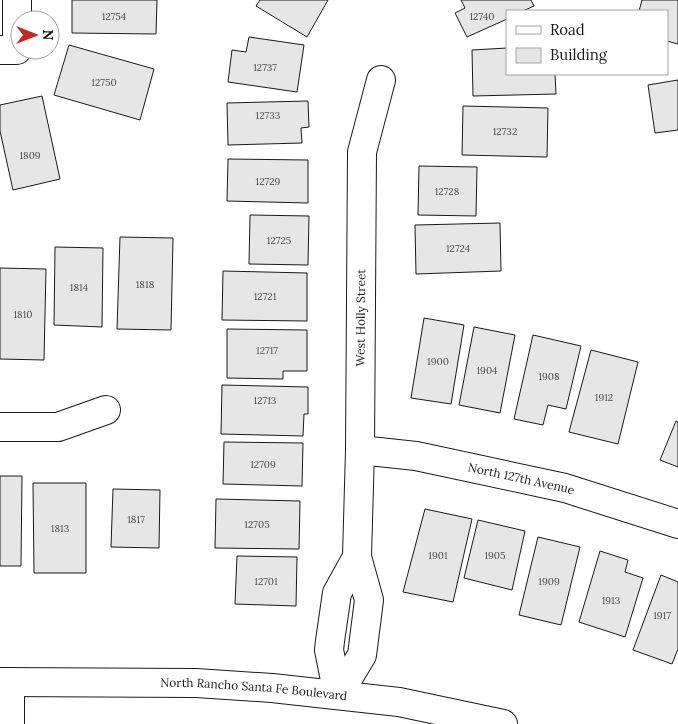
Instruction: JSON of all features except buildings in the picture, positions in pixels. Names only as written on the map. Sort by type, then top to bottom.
[{"type":"street","points":[[9,50],[16,0]]},
{"type":"street","name":"West Holly Street","points":[[338,695],[362,656],[369,600],[357,557],[360,450],[362,152],[381,80]]},
{"type":"street","points":[[0,428],[58,428],[106,410]]},
{"type":"street","name":"North 127th Avenue","points":[[360,450],[416,456],[565,488],[678,524]]},
{"type":"street","points":[[5,682],[10,724]]},
{"type":"street","name":"North Rancho Santa Fe Boulevard","points":[[5,682],[196,683],[399,702],[503,724]]}]
